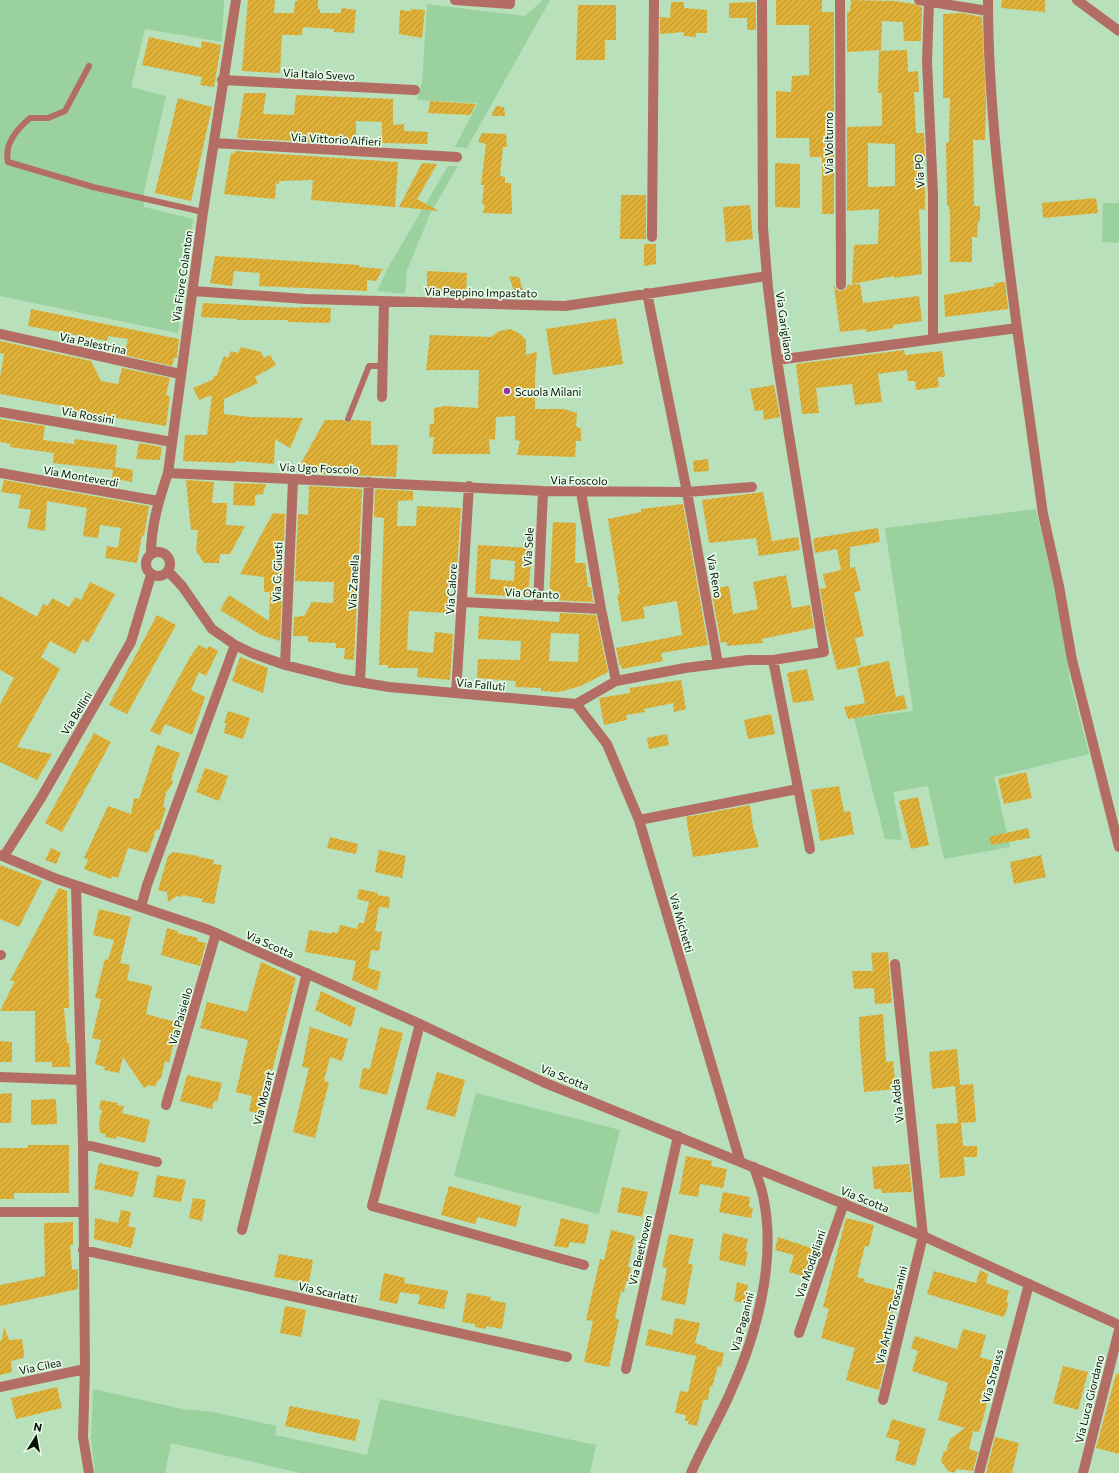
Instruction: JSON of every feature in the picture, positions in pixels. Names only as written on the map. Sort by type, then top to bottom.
[{"type":"street","name":"Via Fiore Colanton","points":[[151,554],[151,532],[158,501],[168,473],[180,374],[193,291],[203,212],[222,80],[236,0]]},
{"type":"street","points":[[455,0],[510,2]]},
{"type":"street","points":[[652,237],[654,0]]},
{"type":"street","name":"Via Garigliano","points":[[762,0],[763,228],[767,276],[777,360],[824,652],[774,660]]},
{"type":"street","name":"Via Volturno","points":[[840,0],[841,285]]},
{"type":"street","points":[[988,0],[992,103],[1006,236],[1017,328],[1043,514],[1059,586],[1072,660],[1119,847]]},
{"type":"street","points":[[1077,0],[1119,31]]},
{"type":"street","points":[[924,1],[988,11]]},
{"type":"street","name":"Via PO","points":[[924,1],[933,194],[933,339]]},
{"type":"street","name":"Via Italo Svevo","points":[[222,80],[415,90]]},
{"type":"street","name":"Via Vittorio Alfieri","points":[[214,143],[457,157]]},
{"type":"street","name":"Via Peppino Impastato","points":[[193,291],[306,299],[565,306],[767,276]]},
{"type":"street","name":"Via Reno","points":[[647,293],[688,492],[718,664]]},
{"type":"street","points":[[382,397],[384,302]]},
{"type":"street","points":[[777,360],[1017,328]]},
{"type":"street","name":"Via Palestrina","points":[[0,334],[180,374]]},
{"type":"street","name":"Via Rossini","points":[[0,412],[172,442]]},
{"type":"street","name":"Via Ugo Foscolo","points":[[168,473],[293,480],[470,486]]},
{"type":"street","name":"Via Monteverdi","points":[[0,474],[158,501]]},
{"type":"street","name":"Via G. Giusti","points":[[285,665],[293,480]]},
{"type":"street","name":"Via Zanella","points":[[360,682],[369,482]]},
{"type":"street","name":"Via Foscolo","points":[[470,486],[582,492],[688,492],[752,487]]},
{"type":"street","name":"Via Calore","points":[[456,694],[470,486]]},
{"type":"street","name":"Via Sele","points":[[538,604],[543,491]]},
{"type":"street","points":[[582,492],[601,609],[616,681]]},
{"type":"street","points":[[159,552],[166,556],[170,563],[168,571],[158,576],[151,574],[145,564],[151,554],[159,552]]},
{"type":"street","name":"Via Falluti","points":[[168,571],[182,586],[212,629],[235,645],[254,654],[285,665],[389,688],[576,704]]},
{"type":"street","name":"Via Bellini","points":[[2,855],[41,798],[131,642],[151,574]]},
{"type":"street","name":"Via Ofanto","points":[[463,602],[538,604],[601,609]]},
{"type":"street","points":[[141,907],[147,885],[235,645]]},
{"type":"street","points":[[576,704],[616,681],[748,660],[774,660],[810,850]]},
{"type":"street","name":"Via Michetti","points":[[576,704],[607,744],[639,820],[740,1161]]},
{"type":"street","points":[[639,820],[798,789]]},
{"type":"street","name":"Via Scotta","points":[[2,855],[76,886],[216,933],[420,1024],[543,1082],[923,1236],[1119,1325]]},
{"type":"street","points":[[76,886],[80,1080],[83,1144],[85,1369],[83,1438],[89,1473]]},
{"type":"street","name":"Via Paisiello","points":[[166,1105],[216,933]]},
{"type":"street","name":"Via Adda","points":[[895,964],[923,1236]]},
{"type":"street","name":"Via Mozart","points":[[242,1230],[307,973]]},
{"type":"street","points":[[420,1024],[372,1206],[584,1265]]},
{"type":"street","points":[[0,1077],[80,1080]]},
{"type":"street","name":"Via Beethoven","points":[[626,1369],[678,1136]]},
{"type":"street","points":[[83,1144],[157,1162]]},
{"type":"street","name":"Via Paganini","points":[[691,1473],[731,1391],[751,1342],[765,1277],[768,1243],[764,1205],[754,1167]]},
{"type":"street","name":"Via Modigliani","points":[[799,1333],[844,1203]]},
{"type":"street","points":[[0,1212],[83,1212]]},
{"type":"street","name":"Via Arturo Toscanini","points":[[883,1400],[923,1236]]},
{"type":"street","name":"Via Scarlatti","points":[[83,1250],[567,1357]]},
{"type":"street","name":"Via Strauss","points":[[979,1473],[1029,1284]]},
{"type":"street","name":"Via Luca Giordano","points":[[1083,1473],[1119,1330]]},
{"type":"street","name":"Via Cilea","points":[[0,1387],[85,1369]]},
{"type":"lane","points":[[90,66],[65,111],[48,118],[30,118],[16,131],[7,155],[8,162],[93,187],[203,212]]},
{"type":"lane","points":[[348,419],[369,366],[382,366]]},
{"type":"green space","points":[[0,0],[224,0],[222,42],[145,29],[131,87],[166,96],[144,192],[144,207],[193,219],[178,333],[0,296]]},
{"type":"green space","points":[[543,0],[550,0],[467,148],[455,147],[478,103],[417,100],[422,82],[427,4],[525,16]]},
{"type":"green space","points":[[448,166],[458,166],[431,212],[407,270],[405,294],[377,291],[389,266]]},
{"type":"green space","points":[[1103,203],[1119,203],[1119,243],[1102,242]]},
{"type":"green space","points":[[1036,509],[1058,603],[1070,680],[1089,754],[994,777],[1010,847],[944,859],[928,786],[893,792],[902,840],[885,839],[854,718],[913,711],[885,528]]},
{"type":"green space","points":[[476,1093],[620,1130],[599,1214],[454,1176]]},
{"type":"green space","points":[[93,1389],[182,1409],[213,1412],[277,1426],[275,1435],[367,1455],[380,1399],[596,1445],[590,1473],[301,1473],[171,1443],[165,1473],[95,1473],[91,1440]]},
{"type":"building","points":[[248,0],[275,0],[274,13],[294,13],[295,1],[301,0],[318,0],[318,9],[320,10],[320,13],[341,13],[341,8],[356,10],[354,33],[334,32],[334,29],[303,27],[302,35],[282,35],[280,73],[242,71]]},
{"type":"building","points":[[776,0],[822,0],[822,12],[834,12],[834,214],[822,214],[822,157],[810,157],[809,138],[776,138],[776,91],[791,92],[792,76],[809,75],[809,25],[776,25]]},
{"type":"building","points":[[851,0],[894,1],[914,4],[922,7],[921,41],[904,41],[903,22],[882,21],[881,50],[847,52],[847,12],[850,12]]},
{"type":"building","points":[[1002,0],[1045,0],[1045,12],[1001,8]]},
{"type":"building","points":[[671,2],[684,2],[684,8],[707,10],[707,33],[696,33],[696,37],[684,36],[684,32],[660,34],[660,17],[670,18]]},
{"type":"building","points":[[756,2],[756,30],[747,30],[747,18],[729,18],[729,3]]},
{"type":"building","points":[[578,5],[616,5],[616,40],[605,40],[605,60],[576,60]]},
{"type":"building","points":[[411,9],[425,10],[422,38],[399,34],[400,10],[411,11]]},
{"type":"building","points":[[962,13],[982,17],[986,105],[985,140],[973,140],[974,206],[980,206],[980,222],[978,221],[977,237],[972,237],[972,262],[950,262],[950,215],[949,206],[947,206],[946,143],[949,142],[950,98],[943,98],[943,14]]},
{"type":"building","points":[[149,37],[201,48],[202,41],[221,45],[214,87],[200,85],[202,77],[142,65]]},
{"type":"building","points":[[907,50],[908,72],[918,71],[919,92],[914,92],[916,133],[924,133],[925,156],[921,155],[922,186],[925,186],[925,210],[919,209],[922,274],[894,278],[894,276],[852,284],[854,245],[878,244],[879,209],[847,211],[847,127],[882,126],[882,93],[878,93],[879,51]],"holes":[[[868,143],[895,144],[895,186],[868,187]]]},
{"type":"building","points":[[244,93],[266,93],[263,114],[294,115],[296,95],[393,99],[393,125],[404,124],[404,131],[428,132],[427,144],[382,143],[382,122],[356,121],[356,142],[334,141],[333,143],[237,138]]},
{"type":"building","points":[[178,98],[212,107],[191,201],[155,193]]},
{"type":"building","points":[[430,101],[476,104],[470,115],[428,113]]},
{"type":"building","points":[[496,106],[504,107],[505,116],[491,116]]},
{"type":"building","points":[[482,133],[506,134],[507,147],[503,147],[500,176],[505,177],[505,183],[511,183],[512,214],[483,213],[485,205],[482,204],[484,185],[481,185],[486,144],[478,142]]},
{"type":"building","points":[[235,151],[398,162],[395,207],[311,200],[313,180],[279,181],[279,184],[276,183],[275,199],[224,194],[231,153],[234,154]]},
{"type":"building","points":[[422,163],[437,164],[417,199],[439,211],[399,207]]},
{"type":"building","points":[[775,163],[800,164],[800,208],[775,207]]},
{"type":"building","points":[[621,195],[646,195],[646,239],[620,239]]},
{"type":"building","points":[[1096,198],[1098,213],[1043,218],[1042,203]]},
{"type":"building","points":[[750,205],[753,239],[726,242],[723,207]]},
{"type":"building","points":[[644,244],[656,244],[656,264],[644,266]]},
{"type":"building","points":[[215,256],[359,265],[359,267],[383,269],[376,281],[367,280],[367,291],[259,286],[260,273],[234,271],[232,286],[210,283]]},
{"type":"building","points":[[427,271],[467,273],[466,295],[427,293]]},
{"type":"building","points":[[509,276],[519,277],[525,298],[516,298]]},
{"type":"building","points":[[1005,282],[1008,309],[945,317],[944,295],[995,286],[994,283]]},
{"type":"building","points":[[860,284],[863,303],[919,296],[922,321],[893,325],[893,328],[866,332],[866,329],[840,332],[834,286],[837,290],[841,291],[846,289],[848,285]]},
{"type":"building","points":[[203,303],[299,308],[331,308],[330,323],[288,322],[288,320],[237,320],[201,317]]},
{"type":"building","points":[[31,309],[179,339],[177,358],[174,358],[172,366],[124,355],[128,339],[108,336],[107,341],[28,326]]},
{"type":"building","points":[[616,318],[623,364],[553,375],[546,329]]},
{"type":"building","name":"Scuola Milani","points":[[511,329],[520,334],[526,340],[526,355],[537,352],[535,409],[564,409],[577,413],[576,426],[581,429],[581,441],[576,441],[575,457],[517,455],[520,441],[515,440],[515,416],[496,417],[495,440],[489,439],[490,454],[432,454],[434,437],[429,437],[430,424],[434,424],[434,408],[445,406],[478,408],[479,370],[426,370],[430,335],[491,337],[499,331]]},
{"type":"building","points":[[0,341],[91,361],[101,381],[118,384],[122,368],[170,378],[166,395],[170,396],[166,426],[74,411],[74,408],[0,394],[0,377],[4,354],[0,353]]},
{"type":"building","points":[[241,347],[261,352],[264,358],[270,355],[276,365],[255,377],[258,383],[224,399],[224,414],[249,417],[303,418],[290,448],[275,439],[274,464],[235,461],[235,463],[183,461],[185,435],[207,435],[212,395],[199,400],[193,388],[214,379],[213,377],[217,375],[224,356],[228,358],[231,351],[238,353]]},
{"type":"building","points":[[904,350],[905,355],[942,351],[945,377],[938,377],[939,387],[916,390],[915,381],[908,381],[907,370],[878,374],[882,402],[855,405],[852,384],[816,388],[819,413],[802,414],[796,364]]},
{"type":"building","points":[[774,385],[780,417],[764,420],[763,410],[755,411],[750,389]]},
{"type":"building","points":[[0,419],[45,426],[43,440],[74,444],[75,439],[117,445],[115,467],[133,470],[132,482],[112,478],[113,470],[53,463],[54,453],[10,447],[11,444],[0,442]]},
{"type":"building","points":[[325,420],[344,420],[348,423],[352,420],[371,421],[371,445],[398,445],[396,477],[322,474],[322,468],[300,465]]},
{"type":"building","points":[[139,443],[162,447],[160,460],[136,459]]},
{"type":"building","points":[[708,459],[709,471],[694,472],[693,461]]},
{"type":"building","points":[[4,480],[149,506],[144,536],[142,535],[137,563],[105,558],[107,546],[118,548],[121,528],[100,525],[98,538],[83,536],[87,508],[47,501],[45,531],[27,528],[31,510],[18,508],[21,495],[1,492]]},
{"type":"building","points":[[186,480],[214,482],[212,503],[227,503],[226,525],[245,526],[230,554],[220,554],[219,563],[204,563],[196,551],[198,530],[191,530]]},
{"type":"building","points":[[234,483],[266,484],[263,494],[255,495],[255,506],[233,505]]},
{"type":"building","points":[[309,486],[362,489],[354,660],[344,659],[345,648],[336,648],[336,643],[308,642],[308,636],[293,636],[294,617],[304,616],[311,602],[333,603],[334,582],[295,581],[298,514],[308,515]]},
{"type":"building","points":[[375,489],[413,491],[413,500],[398,501],[397,526],[416,526],[417,506],[461,508],[456,584],[449,584],[448,613],[409,611],[407,650],[433,653],[435,632],[453,634],[450,680],[417,677],[418,668],[388,668],[388,665],[379,665],[384,518],[374,517]]},
{"type":"building","points":[[763,492],[772,541],[798,537],[800,550],[759,556],[756,538],[709,543],[702,500]]},
{"type":"building","points":[[683,504],[708,645],[661,653],[663,661],[622,669],[616,648],[682,635],[677,601],[643,607],[645,618],[622,622],[617,595],[620,594],[608,519],[641,512],[641,509]]},
{"type":"building","points":[[273,513],[285,514],[280,641],[261,635],[220,610],[229,595],[269,621],[270,592],[264,592],[264,577],[240,574]]},
{"type":"building","points":[[553,522],[576,523],[575,563],[585,563],[588,587],[591,587],[593,602],[549,600]]},
{"type":"building","points":[[878,528],[880,542],[850,547],[850,568],[855,567],[861,591],[854,592],[864,636],[855,638],[861,665],[837,670],[826,626],[820,589],[826,588],[823,574],[841,570],[837,549],[815,553],[813,540],[815,538]]},
{"type":"building","points":[[478,545],[532,548],[528,597],[475,594]],"holes":[[[491,559],[515,561],[514,581],[490,579]]]},
{"type":"building","points":[[786,575],[792,608],[810,605],[814,628],[762,639],[763,643],[727,646],[727,642],[721,643],[711,589],[729,586],[733,614],[758,609],[753,582]]},
{"type":"building","points":[[90,582],[115,594],[88,643],[83,639],[75,654],[50,641],[41,657],[60,669],[17,747],[52,754],[37,780],[0,762],[0,704],[14,678],[0,670],[0,596],[37,617],[43,604],[48,606],[52,598],[69,607],[75,597],[81,600]]},
{"type":"building","points":[[560,613],[596,615],[608,672],[581,686],[559,692],[541,691],[541,688],[515,687],[516,681],[477,678],[478,659],[520,660],[521,641],[478,639],[479,616],[559,622]],"holes":[[[551,633],[579,634],[578,662],[549,661]]]},
{"type":"building","points":[[157,615],[176,625],[127,714],[109,705]]},
{"type":"building","points":[[199,645],[207,649],[209,646],[218,651],[206,676],[199,672],[191,690],[205,697],[192,735],[165,724],[160,735],[150,731],[190,657]]},
{"type":"building","points":[[240,657],[268,668],[263,693],[232,681]]},
{"type":"building","points":[[889,661],[896,697],[904,695],[907,709],[848,719],[844,707],[865,703],[857,668]]},
{"type":"building","points":[[807,669],[814,700],[793,703],[787,673]]},
{"type":"building","points":[[681,680],[686,709],[674,712],[673,703],[644,709],[645,712],[626,715],[627,720],[604,725],[599,698],[630,693],[630,688]]},
{"type":"building","points":[[228,711],[250,718],[243,739],[224,733],[226,723],[224,723]]},
{"type":"building","points":[[771,714],[775,734],[748,739],[744,720]]},
{"type":"building","points":[[94,733],[111,742],[62,832],[45,823]]},
{"type":"building","points":[[667,734],[669,745],[649,749],[647,738]]},
{"type":"building","points":[[157,745],[180,753],[171,779],[173,782],[166,793],[163,807],[166,808],[159,830],[156,830],[148,853],[128,848],[118,878],[112,876],[111,879],[84,869],[88,860],[84,858],[108,806],[131,814],[134,798],[139,799]]},
{"type":"building","points":[[205,768],[228,776],[219,801],[196,792]]},
{"type":"building","points":[[1026,772],[1032,798],[1004,804],[998,779]]},
{"type":"building","points":[[839,786],[844,812],[850,811],[854,834],[820,841],[811,790]]},
{"type":"building","points":[[918,797],[929,845],[911,849],[899,801]]},
{"type":"building","points":[[750,805],[753,827],[759,847],[693,857],[686,817]]},
{"type":"building","points":[[1028,828],[1030,838],[991,845],[989,837]]},
{"type":"building","points":[[330,837],[358,844],[356,854],[327,848]]},
{"type":"building","points":[[51,848],[61,853],[56,864],[45,860]]},
{"type":"building","points":[[379,850],[406,856],[402,878],[375,872]]},
{"type":"building","points":[[173,852],[199,856],[198,857],[214,860],[213,864],[222,865],[214,904],[202,902],[203,899],[183,895],[182,897],[177,896],[168,902],[167,892],[158,890],[168,856]]},
{"type":"building","points":[[1041,855],[1046,877],[1014,884],[1010,862]]},
{"type":"building","points":[[0,865],[42,881],[19,927],[0,919]]},
{"type":"building","points":[[59,888],[67,891],[69,1008],[64,1008],[67,1043],[69,1043],[70,1067],[52,1067],[52,1062],[35,1062],[35,1011],[0,1011],[15,981],[10,981]]},
{"type":"building","points":[[359,889],[378,893],[377,895],[390,897],[389,908],[379,907],[375,931],[382,932],[379,951],[371,950],[368,968],[381,972],[377,991],[352,980],[356,961],[305,952],[309,930],[332,934],[332,932],[338,933],[340,925],[357,929],[359,923],[364,923],[369,902],[357,899]]},
{"type":"building","points":[[99,909],[131,917],[120,963],[130,965],[127,980],[152,986],[146,1014],[183,1024],[176,1046],[173,1045],[169,1063],[165,1061],[161,1078],[155,1087],[149,1085],[144,1088],[123,1057],[119,1073],[104,1070],[105,1067],[95,1064],[101,1040],[92,1038],[101,999],[95,998],[105,959],[108,960],[114,940],[93,935]]},
{"type":"building","points":[[167,928],[178,931],[177,933],[198,938],[197,941],[206,943],[200,966],[161,955]]},
{"type":"building","points":[[888,952],[892,1003],[875,1004],[874,988],[854,989],[852,971],[873,971],[871,953]]},
{"type":"building","points":[[261,962],[296,978],[261,1114],[249,1111],[252,1096],[236,1092],[248,1040],[200,1028],[207,1002],[247,1012]]},
{"type":"building","points":[[321,991],[356,1008],[351,1027],[315,1010]]},
{"type":"building","points":[[883,1014],[886,1062],[893,1061],[896,1089],[864,1092],[859,1017]]},
{"type":"building","points":[[310,1027],[348,1039],[342,1061],[330,1057],[324,1081],[329,1082],[315,1138],[293,1132],[309,1068],[302,1067]]},
{"type":"building","points":[[380,1027],[403,1033],[387,1095],[359,1088],[363,1068],[370,1069]]},
{"type":"building","points":[[0,1041],[12,1042],[12,1062],[0,1062]]},
{"type":"building","points":[[957,1049],[960,1085],[973,1084],[976,1122],[961,1123],[963,1146],[977,1146],[977,1157],[964,1157],[965,1176],[940,1178],[936,1124],[958,1123],[955,1086],[932,1089],[929,1052]]},
{"type":"building","points":[[437,1072],[465,1080],[455,1117],[426,1109]]},
{"type":"building","points":[[187,1075],[222,1083],[217,1102],[214,1101],[212,1109],[180,1101]]},
{"type":"building","points":[[12,1093],[11,1123],[0,1123],[0,1094]]},
{"type":"building","points":[[56,1099],[57,1124],[31,1125],[31,1100]]},
{"type":"building","points":[[101,1100],[118,1103],[117,1105],[124,1106],[122,1113],[150,1120],[145,1143],[117,1136],[116,1139],[105,1137],[106,1134],[100,1133],[99,1122],[102,1110],[99,1109]]},
{"type":"building","points":[[28,1145],[69,1145],[69,1193],[14,1193],[14,1199],[0,1199],[0,1148],[28,1148]]},
{"type":"building","points":[[686,1156],[712,1161],[711,1166],[727,1169],[723,1188],[700,1184],[698,1197],[679,1194]]},
{"type":"building","points":[[99,1163],[139,1172],[133,1197],[94,1189]]},
{"type":"building","points":[[909,1164],[912,1192],[882,1193],[881,1189],[874,1189],[872,1167]]},
{"type":"building","points":[[157,1175],[186,1180],[181,1202],[153,1197]]},
{"type":"building","points":[[449,1186],[521,1206],[516,1227],[478,1217],[475,1224],[441,1215]]},
{"type":"building","points":[[622,1187],[648,1192],[642,1217],[617,1212]]},
{"type":"building","points":[[723,1192],[750,1197],[749,1207],[753,1208],[751,1218],[719,1212]]},
{"type":"building","points":[[193,1198],[206,1200],[202,1221],[189,1218]]},
{"type":"building","points":[[121,1210],[131,1212],[128,1226],[136,1228],[131,1248],[94,1239],[95,1218],[118,1223]]},
{"type":"building","points":[[561,1218],[589,1225],[585,1244],[570,1242],[568,1248],[554,1246]]},
{"type":"building","points":[[846,1218],[874,1225],[869,1246],[865,1246],[857,1277],[865,1279],[864,1282],[898,1291],[886,1336],[891,1338],[879,1390],[846,1380],[855,1348],[821,1338],[829,1309],[823,1307]]},
{"type":"building","points":[[73,1222],[73,1245],[70,1245],[72,1270],[78,1269],[78,1289],[0,1306],[0,1285],[45,1276],[44,1223]]},
{"type":"building","points":[[611,1230],[635,1236],[628,1267],[631,1268],[628,1282],[626,1281],[624,1292],[621,1291],[615,1318],[619,1320],[609,1367],[584,1362],[593,1321],[586,1320],[600,1259],[604,1260]]},
{"type":"building","points":[[723,1233],[748,1239],[745,1251],[748,1252],[745,1266],[719,1260]]},
{"type":"building","points":[[669,1234],[694,1239],[688,1263],[693,1265],[685,1305],[661,1300],[667,1268],[662,1267]]},
{"type":"building","points":[[778,1237],[814,1249],[806,1277],[789,1272],[794,1255],[775,1250]]},
{"type":"building","points":[[279,1254],[313,1260],[309,1283],[274,1277]]},
{"type":"building","points":[[980,1270],[988,1274],[986,1283],[1009,1291],[1006,1302],[1009,1303],[1004,1317],[927,1294],[934,1271],[976,1283]]},
{"type":"building","points":[[384,1273],[405,1278],[404,1283],[448,1291],[444,1309],[418,1304],[420,1295],[400,1292],[397,1304],[379,1300]]},
{"type":"building","points":[[737,1282],[748,1285],[745,1303],[734,1301]]},
{"type":"building","points":[[467,1293],[491,1297],[490,1300],[506,1303],[502,1329],[486,1326],[486,1329],[475,1327],[475,1324],[462,1322]]},
{"type":"building","points":[[285,1306],[306,1310],[301,1337],[280,1333]]},
{"type":"building","points":[[675,1318],[700,1323],[695,1343],[707,1347],[707,1349],[724,1353],[721,1367],[718,1366],[712,1387],[710,1386],[708,1399],[703,1401],[697,1426],[688,1424],[689,1421],[685,1421],[686,1415],[675,1413],[680,1391],[688,1392],[696,1356],[645,1345],[649,1329],[672,1335]]},
{"type":"building","points":[[4,1327],[9,1340],[22,1339],[24,1354],[23,1358],[11,1361],[12,1372],[0,1375],[0,1341],[2,1340]]},
{"type":"building","points":[[963,1329],[986,1335],[980,1357],[993,1361],[984,1395],[989,1396],[981,1426],[979,1432],[973,1431],[969,1449],[978,1452],[973,1471],[957,1469],[954,1473],[948,1471],[941,1461],[944,1451],[946,1452],[950,1439],[965,1428],[938,1420],[948,1383],[912,1371],[918,1351],[911,1348],[915,1336],[957,1349]]},
{"type":"building","points":[[1063,1366],[1088,1372],[1078,1410],[1053,1403]]},
{"type":"building","points":[[1116,1374],[1119,1374],[1119,1454],[1096,1448]]},
{"type":"building","points":[[57,1387],[62,1408],[16,1419],[11,1398]]},
{"type":"building","points":[[290,1406],[360,1420],[355,1441],[285,1426]]},
{"type":"building","points":[[892,1419],[926,1429],[915,1466],[895,1460],[900,1441],[886,1437]]},
{"type":"building","points":[[995,1437],[1019,1443],[1012,1473],[986,1473]]},
{"type":"place","name":"Scuola Milani","points":[[507,391]]}]
